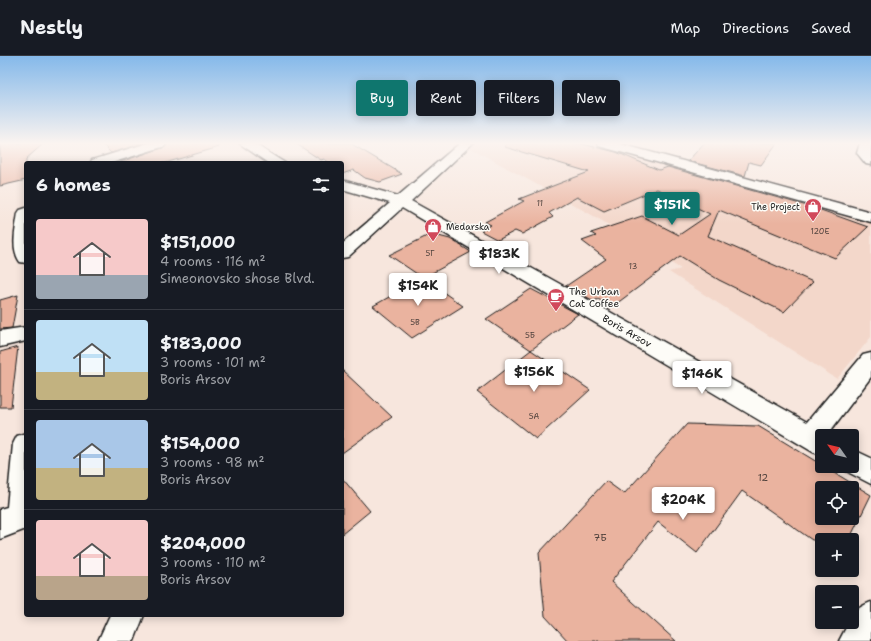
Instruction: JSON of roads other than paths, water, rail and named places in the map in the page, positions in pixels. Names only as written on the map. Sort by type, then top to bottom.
[{"type":"street","points":[[344,251],[435,170]]},
{"type":"street","points":[[703,170],[871,217]]},
{"type":"street","points":[[726,170],[871,209]]},
{"type":"street","name":"Boris Arsov","points":[[344,185],[400,201],[815,440]]},
{"type":"street","points":[[24,233],[24,248]]},
{"type":"street","points":[[0,339],[24,334]]},
{"type":"street","points":[[824,429],[871,361]]},
{"type":"street","points":[[16,518],[24,459]]},
{"type":"street","points":[[859,465],[871,472]]},
{"type":"street","points":[[116,641],[126,617]]},
{"type":"street","points":[[857,641],[871,619]]},
{"type":"place","name":"The Project","points":[[813,222]]},
{"type":"place","name":"Medarska","points":[[433,242]]},
{"type":"place","name":"The Urban Cat Coffee","points":[[556,312]]}]
